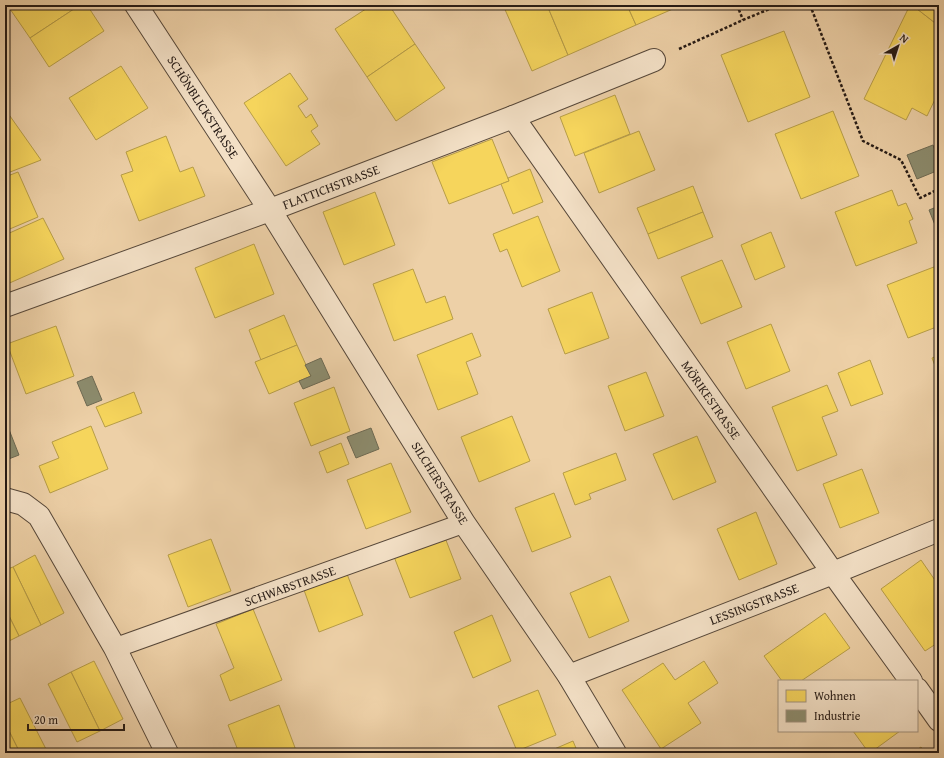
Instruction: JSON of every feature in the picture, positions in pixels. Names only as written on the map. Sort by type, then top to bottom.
[{"type":"street","name":"SCHÖNBLICKSTRASSE","points":[[136,5],[270,210]]},
{"type":"street","name":"FLATTICHSTRASSE","points":[[5,306],[270,210],[513,117],[654,60]]},
{"type":"street","name":"MÖRIKESTRASSE","points":[[513,117],[833,573],[910,680]]},
{"type":"street","name":"SILCHERSTRASSE","points":[[270,210],[464,523],[569,676],[615,753]]},
{"type":"street","points":[[5,499],[23,504],[39,516],[115,648],[167,753]]},
{"type":"street","name":"LESSINGSTRASSE","points":[[569,676],[939,530]]},
{"type":"street","points":[[918,690],[939,720]]},
{"type":"lane","name":"SCHWABSTRASSE","points":[[115,648],[464,523]]},
{"type":"path","points":[[737,5],[743,20]]},
{"type":"path","points":[[654,60],[779,5]]},
{"type":"path","points":[[810,5],[863,141],[901,160],[920,198],[939,189]]},
{"type":"building: Wohnen","points":[[15,5],[80,5],[30,38],[10,9]]},
{"type":"building: Wohnen","points":[[80,5],[87,5],[104,31],[49,67],[30,38]]},
{"type":"building: Wohnen","points":[[312,5],[320,5],[315,9]]},
{"type":"building: Wohnen","points":[[372,5],[389,5],[415,44],[367,77],[335,29]]},
{"type":"building: Wohnen","points":[[503,5],[547,5],[568,55],[532,71]]},
{"type":"building: Wohnen","points":[[547,5],[627,5],[636,25],[568,55]]},
{"type":"building: Wohnen","points":[[627,5],[682,5],[636,25]]},
{"type":"building: Wohnen","points":[[910,5],[939,26],[939,91],[927,116],[912,108],[906,120],[864,99]]},
{"type":"building: Wohnen","points":[[912,5],[939,5],[939,26]]},
{"type":"building: Wohnen","points":[[784,31],[810,97],[748,122],[721,55]]},
{"type":"building: Wohnen","points":[[415,44],[445,88],[396,121],[367,77]]},
{"type":"building: Wohnen","points":[[121,66],[148,108],[96,140],[69,98]]},
{"type":"building: Wohnen","points":[[290,73],[308,99],[298,106],[306,118],[311,114],[318,126],[311,131],[320,144],[286,166],[244,103]]},
{"type":"building: Wohnen","points":[[615,95],[630,134],[575,156],[560,117]]},
{"type":"building: Wohnen","points":[[5,109],[41,160],[5,174]]},
{"type":"building: Wohnen","points":[[833,111],[859,176],[801,199],[775,134]]},
{"type":"building: Wohnen","points":[[639,131],[655,170],[599,193],[584,153]]},
{"type":"building: Wohnen","points":[[166,136],[180,172],[193,167],[205,196],[139,221],[121,175],[133,171],[126,152]]},
{"type":"building: Wohnen","points":[[492,139],[509,181],[449,204],[432,162]]},
{"type":"building: Wohnen","points":[[530,169],[543,202],[513,214],[501,184],[509,181],[508,178]]},
{"type":"building: Wohnen","points":[[18,172],[38,217],[5,231],[5,177]]},
{"type":"building: Wohnen","points":[[693,186],[703,212],[648,234],[637,208]]},
{"type":"building: Wohnen","points":[[892,190],[898,206],[906,203],[913,219],[909,221],[917,243],[856,266],[835,212]]},
{"type":"building: Wohnen","points":[[375,192],[395,245],[344,265],[323,212]]},
{"type":"building: Wohnen","points":[[703,212],[713,237],[658,259],[648,234]]},
{"type":"building: Wohnen","points":[[538,216],[560,271],[522,287],[507,249],[500,252],[493,234]]},
{"type":"building: Wohnen","points":[[43,218],[64,259],[5,285],[5,235]]},
{"type":"building: Wohnen","points":[[771,232],[785,267],[755,280],[741,245]]},
{"type":"building: Wohnen","points":[[254,244],[274,294],[215,318],[195,268]]},
{"type":"building: Wohnen","points":[[722,260],[742,307],[701,324],[681,277]]},
{"type":"building: Wohnen","points":[[939,265],[939,326],[908,338],[887,285]]},
{"type":"building: Wohnen","points":[[413,269],[426,303],[445,296],[453,319],[394,341],[373,284]]},
{"type":"building: Wohnen","points":[[592,292],[609,338],[565,354],[548,309]]},
{"type":"building: Wohnen","points":[[284,315],[297,345],[261,360],[249,330]]},
{"type":"building: Wohnen","points":[[771,324],[790,371],[746,389],[727,342]]},
{"type":"building: Wohnen","points":[[56,326],[74,376],[26,394],[7,344]]},
{"type":"building: Wohnen","points":[[472,333],[481,356],[466,362],[478,394],[438,410],[417,355]]},
{"type":"building: Wohnen","points":[[297,345],[311,376],[269,394],[255,362]]},
{"type":"building: Wohnen","points":[[939,355],[939,376],[932,358]]},
{"type":"building: Wohnen","points":[[870,360],[883,394],[851,406],[838,373]]},
{"type":"building: Wohnen","points":[[646,372],[664,416],[625,431],[608,386]]},
{"type":"building: Wohnen","points":[[827,385],[838,411],[822,417],[837,455],[797,471],[772,407]]},
{"type":"building: Wohnen","points":[[334,387],[350,431],[311,446],[294,403]]},
{"type":"building: Wohnen","points":[[134,392],[142,413],[105,427],[96,407]]},
{"type":"building: Wohnen","points":[[512,416],[530,461],[479,482],[461,437]]},
{"type":"building: Wohnen","points":[[91,426],[108,469],[50,493],[39,466],[59,458],[52,442]]},
{"type":"building: Wohnen","points":[[697,436],[716,482],[673,500],[653,454]]},
{"type":"building: Wohnen","points":[[341,443],[349,464],[327,473],[319,452]]},
{"type":"building: Wohnen","points":[[616,453],[626,480],[589,494],[591,499],[575,505],[563,473]]},
{"type":"building: Wohnen","points":[[391,463],[411,512],[366,529],[347,480]]},
{"type":"building: Wohnen","points":[[862,469],[879,513],[840,528],[823,484]]},
{"type":"building: Wohnen","points":[[554,493],[571,537],[532,552],[515,508]]},
{"type":"building: Wohnen","points":[[756,512],[777,564],[739,580],[717,529]]},
{"type":"building: Wohnen","points":[[444,535],[461,579],[410,598],[393,554]]},
{"type":"building: Wohnen","points":[[211,539],[231,591],[188,607],[168,555]]},
{"type":"building: Wohnen","points":[[35,555],[64,613],[41,625],[13,567]]},
{"type":"building: Wohnen","points":[[921,560],[939,586],[939,642],[925,651],[881,589]]},
{"type":"building: Wohnen","points":[[13,567],[41,625],[19,636],[5,608],[5,570]]},
{"type":"building: Wohnen","points":[[347,574],[363,615],[319,632],[304,590]]},
{"type":"building: Wohnen","points":[[610,576],[629,621],[589,638],[570,593]]},
{"type":"building: Wohnen","points":[[5,608],[19,636],[5,643]]},
{"type":"building: Wohnen","points":[[253,609],[282,680],[230,701],[220,675],[234,668],[216,624]]},
{"type":"building: Wohnen","points":[[825,613],[850,648],[802,680],[781,680],[764,656]]},
{"type":"building: Wohnen","points":[[492,615],[511,661],[473,678],[454,632]]},
{"type":"building: Wohnen","points":[[94,661],[123,719],[100,731],[71,672]]},
{"type":"building: Wohnen","points":[[704,661],[718,683],[688,703],[701,723],[661,749],[622,690],[663,663],[675,680]]},
{"type":"building: Wohnen","points":[[71,672],[100,731],[77,742],[48,684]]},
{"type":"building: Wohnen","points":[[538,690],[556,735],[517,751],[498,706]]},
{"type":"building: Wohnen","points":[[20,698],[48,753],[20,753],[5,723],[5,705]]},
{"type":"building: Wohnen","points":[[279,705],[297,753],[239,753],[228,725]]},
{"type":"building: Wohnen","points":[[5,723],[20,753],[5,753]]},
{"type":"building: Wohnen","points":[[854,732],[899,732],[870,753]]},
{"type":"building: Wohnen","points":[[573,741],[578,753],[545,753]]},
{"type":"building: Wohnen","points":[[921,747],[925,753],[912,753]]},
{"type":"building: Industrie","points":[[933,145],[939,160],[939,170],[917,179],[907,155]]},
{"type":"building: Industrie","points":[[939,206],[939,235],[929,210]]},
{"type":"building: Industrie","points":[[321,358],[330,378],[303,389],[299,381],[311,376],[305,365]]},
{"type":"building: Industrie","points":[[92,376],[102,400],[87,406],[77,382]]},
{"type":"building: Industrie","points":[[8,427],[19,455],[6,460],[5,429]]},
{"type":"building: Industrie","points":[[371,428],[379,449],[356,458],[347,437]]}]
